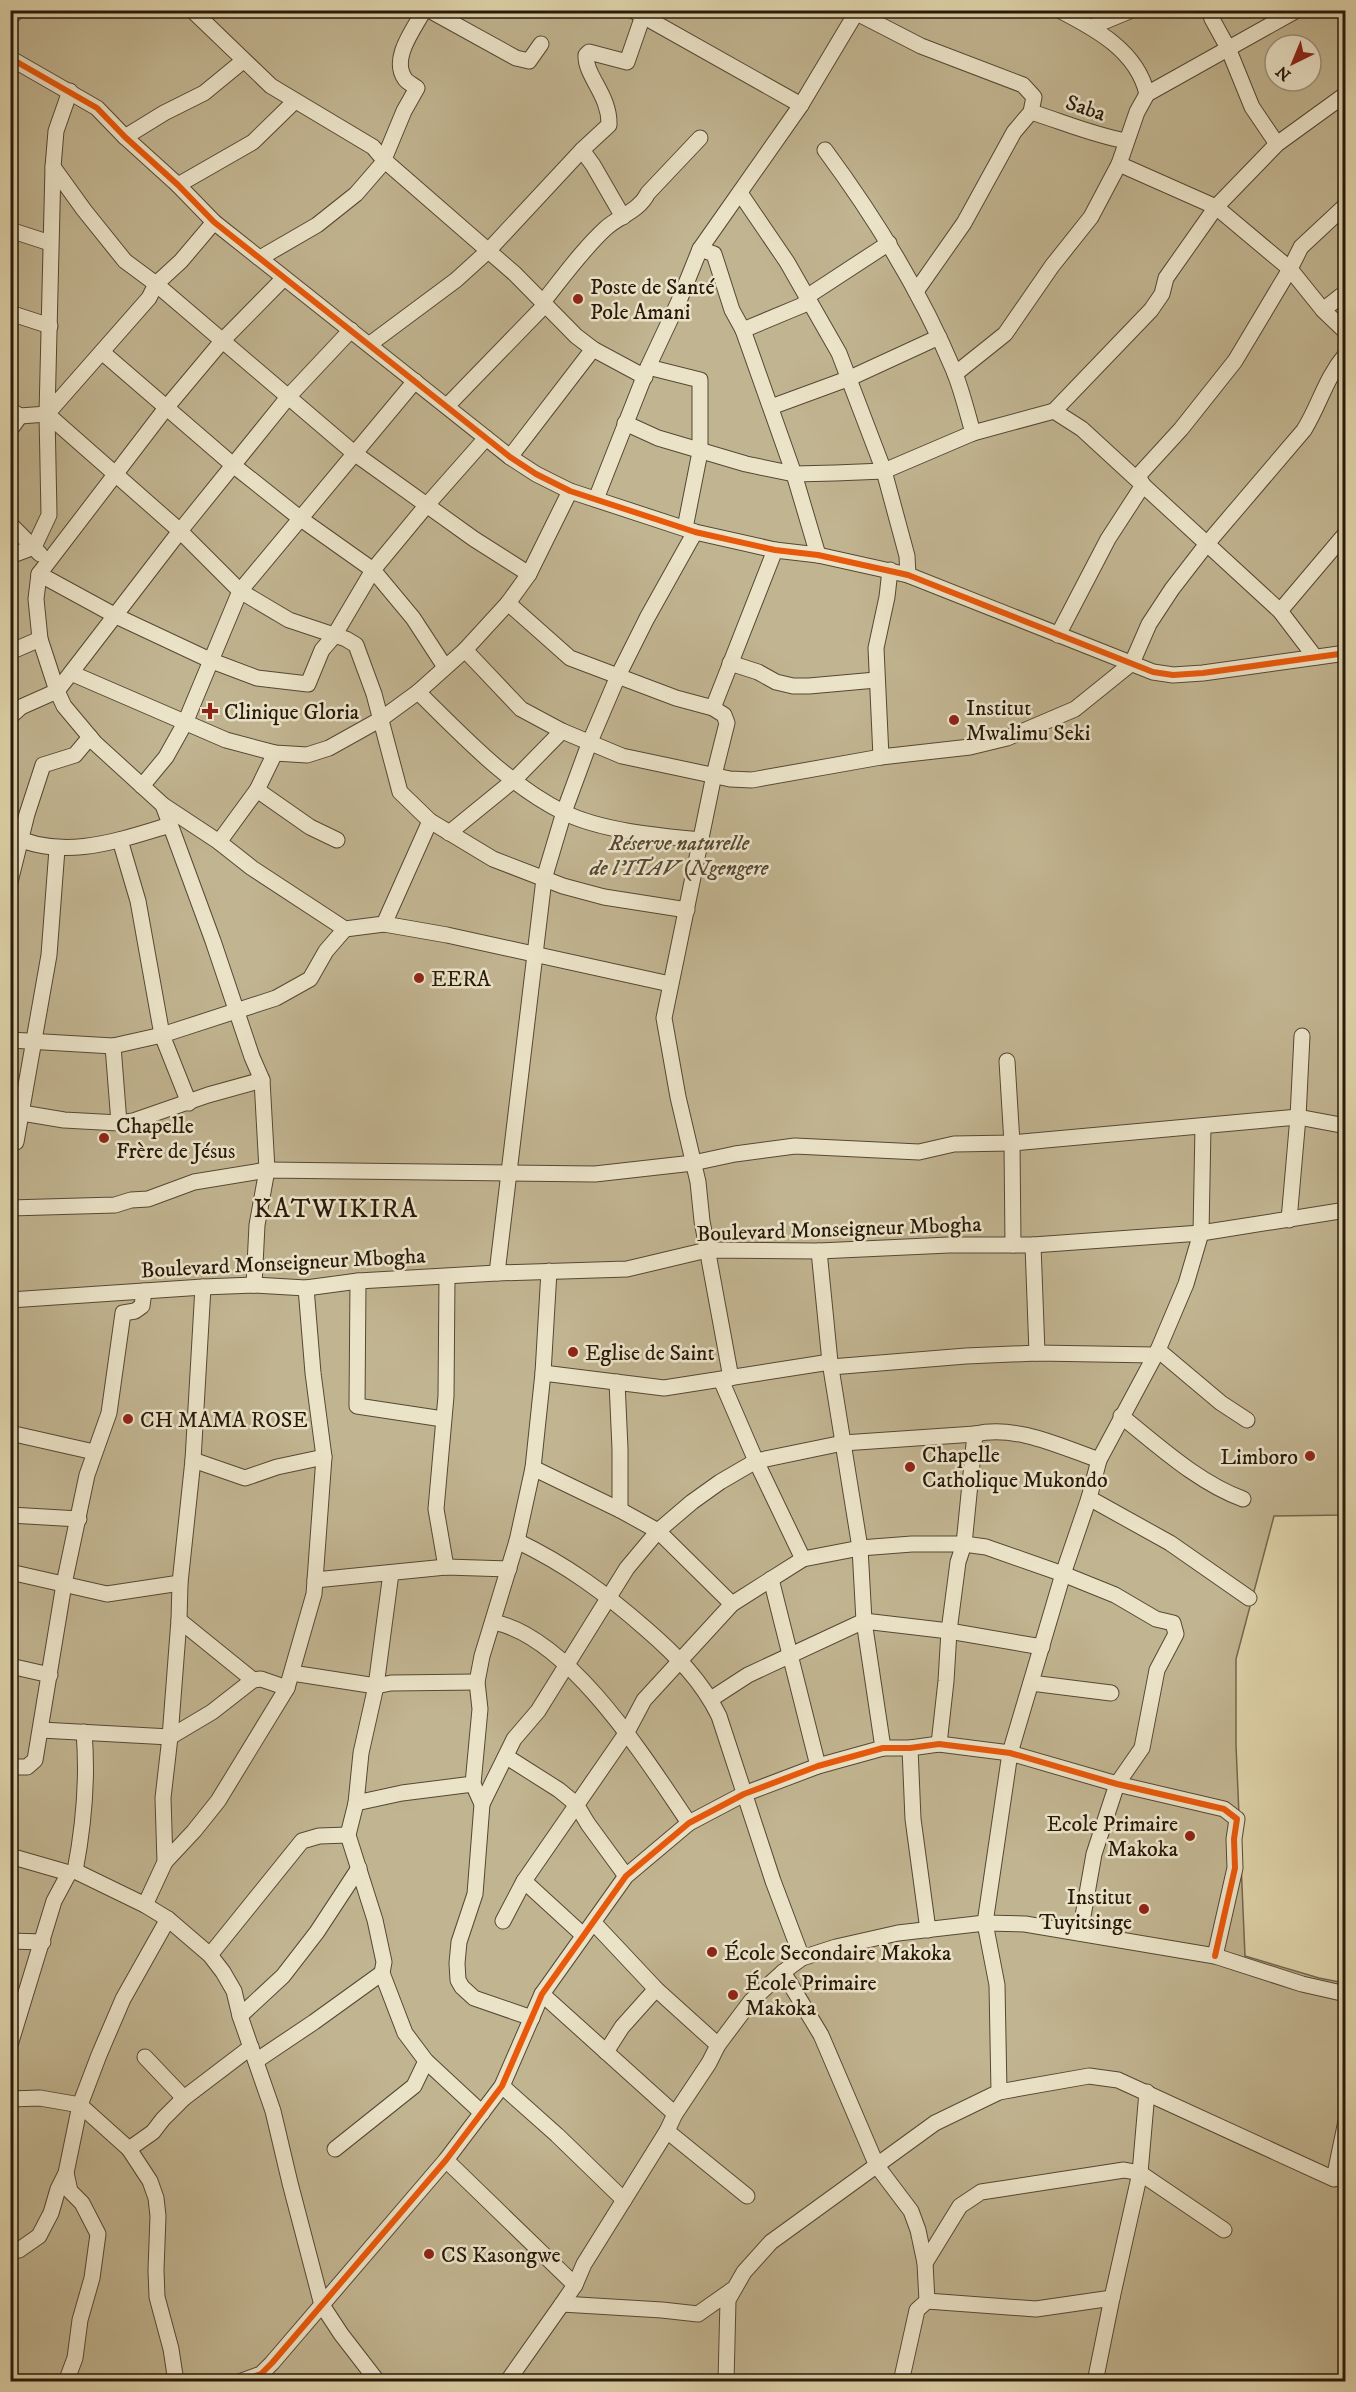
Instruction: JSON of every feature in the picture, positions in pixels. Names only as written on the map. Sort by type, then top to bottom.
[{"type":"street","points":[[10,18],[18,10]]},
{"type":"street","points":[[192,10],[271,86],[373,147],[384,160],[488,251],[576,336],[593,349],[646,372],[700,380],[700,452],[690,530],[618,676],[589,744],[564,812],[544,879],[497,1273]]},
{"type":"street","points":[[260,258],[317,225],[356,194],[382,164],[404,111],[417,88],[404,78],[401,53],[424,10]]},
{"type":"street","points":[[429,10],[516,58],[529,61],[541,44]]},
{"type":"street","points":[[1059,10],[1091,27],[1128,57],[1143,78],[1147,94]]},
{"type":"street","points":[[1091,27],[1107,14],[1132,10]]},
{"type":"street","points":[[1210,10],[1252,107],[1277,144]]},
{"type":"street","points":[[955,374],[1005,334],[1052,266],[1091,217],[1119,164],[1137,112],[1147,94],[1297,10]]},
{"type":"street","points":[[370,344],[456,280],[488,251],[582,150],[609,125],[610,113],[606,99],[586,64],[586,55],[589,52],[627,62],[640,12],[801,105]]},
{"type":"street","points":[[596,499],[646,372],[700,249],[801,105],[853,12],[884,17],[921,46],[1023,85],[1034,97],[1031,112],[1014,132],[964,223],[917,290]]},
{"type":"street","points":[[12,61],[70,91],[97,108],[125,138],[178,185],[214,222],[510,457],[536,474],[570,491],[690,530],[775,550],[818,555],[908,574],[1153,672],[1173,675],[1346,653]]},
{"type":"street","points":[[125,138],[164,113],[204,93],[243,61]]},
{"type":"street","points":[[10,556],[34,547],[49,515],[47,414],[53,167],[56,131],[70,91]]},
{"type":"street","points":[[625,423],[658,438],[700,452],[794,474],[884,471],[973,433],[1054,411],[1151,310],[1162,294],[1166,278],[1216,207],[1277,144],[1346,94]]},
{"type":"street","points":[[178,185],[253,142],[295,101]]},
{"type":"street","name":"Saba","points":[[1031,112],[1090,133],[1126,141]]},
{"type":"street","points":[[447,406],[544,303],[572,265],[608,226],[643,203],[648,193],[700,138]]},
{"type":"street","points":[[582,150],[623,217]]},
{"type":"street","points":[[825,150],[889,243],[917,290],[955,374],[973,433]]},
{"type":"street","points":[[1119,164],[1216,207],[1290,269],[1323,310],[1346,332]]},
{"type":"street","points":[[53,167],[74,198],[125,261],[223,340],[354,453],[426,506],[529,574]]},
{"type":"street","points":[[740,193],[788,262],[807,300],[839,353],[884,471],[907,556],[908,574]]},
{"type":"street","points":[[1143,484],[1138,476],[1214,390],[1235,361],[1301,247],[1346,205]]},
{"type":"street","points":[[47,414],[149,298],[156,284],[181,261],[214,222]]},
{"type":"street","points":[[10,230],[50,243]]},
{"type":"street","points":[[743,330],[804,305],[830,280],[889,243]]},
{"type":"street","points":[[700,249],[714,254],[732,310],[743,330],[771,406],[818,555]]},
{"type":"street","points":[[284,278],[223,340],[166,408],[43,568],[36,599],[40,639],[57,692],[64,706],[90,737],[163,806],[345,929],[384,924],[447,934],[670,984]]},
{"type":"street","points":[[1323,310],[1346,292]]},
{"type":"street","points":[[10,313],[50,326]]},
{"type":"street","points":[[10,717],[21,707],[57,692],[180,531],[289,396],[351,330]]},
{"type":"street","points":[[771,406],[850,378],[939,337]]},
{"type":"street","points":[[510,457],[593,349]]},
{"type":"street","points":[[102,352],[233,465],[301,519],[373,570],[413,618],[445,667]]},
{"type":"street","points":[[465,650],[521,709],[562,731],[589,744],[633,759],[714,776],[752,780],[881,757],[970,747],[1007,738],[1075,709],[1132,663],[1149,624],[1172,589],[1206,545],[1304,430],[1315,413],[1332,371],[1346,354]]},
{"type":"street","points":[[142,786],[166,757],[185,723],[240,591],[415,381]]},
{"type":"street","points":[[1054,411],[1082,429],[1280,611],[1315,657]]},
{"type":"street","points":[[10,430],[15,413],[47,414],[180,531],[240,591],[289,620],[346,639],[356,645],[381,719],[400,792],[430,821],[493,859],[544,879],[604,897],[687,910]]},
{"type":"street","points":[[10,524],[34,547],[43,568],[116,616],[212,662],[257,678],[308,684],[322,650],[334,636],[373,570],[486,438]]},
{"type":"street","points":[[1059,635],[1108,539],[1143,484]]},
{"type":"street","points":[[70,673],[226,740],[274,753],[307,755],[328,748],[381,719],[418,692],[465,650],[508,603],[529,574],[570,491]]},
{"type":"street","points":[[1280,611],[1346,533]]},
{"type":"street","points":[[712,708],[775,550]]},
{"type":"street","points":[[881,757],[876,648],[887,597],[890,570]]},
{"type":"street","points":[[508,603],[570,658],[712,708],[724,715],[727,723],[670,984],[665,1009],[665,1025],[698,1182],[726,1379],[756,1461],[803,1559]]},
{"type":"street","points":[[10,652],[40,639]]},
{"type":"street","points":[[730,663],[758,672],[776,682],[792,686],[808,687],[876,680]]},
{"type":"street","points":[[418,692],[465,738],[514,780],[564,812],[609,827],[649,835],[702,840]]},
{"type":"street","points":[[449,833],[514,780],[562,731]]},
{"type":"street","points":[[10,882],[16,837],[27,814],[42,765],[75,755],[90,737]]},
{"type":"street","points":[[219,842],[257,790],[274,753]]},
{"type":"street","points":[[257,790],[310,827],[338,840]]},
{"type":"street","points":[[163,806],[262,1080],[267,1170],[257,1225],[254,1286]]},
{"type":"street","points":[[384,924],[430,821]]},
{"type":"street","points":[[16,837],[57,849],[85,847],[120,840],[170,825]]},
{"type":"street","points":[[120,840],[138,901],[162,1035],[189,1103]]},
{"type":"street","points":[[16,1142],[49,955],[57,849]]},
{"type":"street","points":[[10,1040],[113,1046],[162,1035],[276,998],[310,979],[326,951],[345,929]]},
{"type":"street","points":[[1289,1220],[1302,1036]]},
{"type":"street","points":[[113,1046],[119,1122]]},
{"type":"street","points":[[1007,1061],[1012,1143],[1013,1245]]},
{"type":"street","points":[[22,1113],[64,1120],[119,1122],[133,1120],[262,1080]]},
{"type":"street","points":[[10,1208],[115,1204],[148,1199],[194,1182],[267,1170],[595,1174],[693,1163],[735,1154],[795,1146],[918,1152],[954,1144],[1012,1143],[1298,1118],[1346,1126]]},
{"type":"street","points":[[999,2092],[997,1984],[985,1923],[1010,1753],[1099,1460],[1156,1352],[1186,1284],[1201,1233],[1203,1126]]},
{"type":"street","name":"Boulevard Monseigneur Mbogha","points":[[10,1300],[203,1287],[306,1288],[358,1281],[627,1269],[707,1250],[819,1251],[1033,1245],[1201,1233],[1346,1210]]},
{"type":"street","points":[[1033,1245],[1037,1353]]},
{"type":"street","points":[[819,1251],[830,1365],[860,1548],[864,1621],[883,1748]]},
{"type":"street","points":[[482,1804],[473,1784],[480,1709],[477,1682],[482,1656],[517,1541],[532,1468],[543,1373],[549,1271]]},
{"type":"street","points":[[446,1567],[436,1509],[446,1396],[447,1276]]},
{"type":"street","points":[[358,1281],[357,1406],[443,1419]]},
{"type":"street","points":[[165,1862],[163,1798],[170,1737],[180,1583],[193,1460],[203,1287]]},
{"type":"street","points":[[145,1905],[165,1862],[218,1801],[290,1681],[315,1580],[324,1457],[313,1373],[306,1288]]},
{"type":"street","points":[[10,1767],[27,1767],[35,1760],[64,1584],[80,1519],[87,1475],[109,1413],[123,1313],[135,1311],[142,1306],[144,1291]]},
{"type":"street","points":[[543,1373],[664,1388],[830,1365],[1037,1353],[1156,1352],[1221,1403],[1247,1420]]},
{"type":"street","points":[[617,1382],[620,1510]]},
{"type":"street","points":[[1121,1416],[1220,1490],[1243,1499]]},
{"type":"street","points":[[532,2018],[474,1998],[458,1980],[459,1942],[475,1894],[482,1804],[514,1739],[538,1711],[627,1568],[658,1531],[720,1482],[756,1461],[843,1443],[991,1431],[1014,1433],[1039,1439],[1099,1460]]},
{"type":"street","points":[[10,1433],[94,1452]]},
{"type":"street","points":[[939,1744],[949,1630],[958,1562],[964,1544],[975,1434]]},
{"type":"street","points":[[193,1460],[245,1478],[277,1467],[324,1457]]},
{"type":"street","points":[[532,1468],[658,1531],[732,1604]]},
{"type":"street","points":[[1089,1498],[1170,1543],[1249,1598]]},
{"type":"street","points":[[10,1515],[80,1519]]},
{"type":"street","points":[[517,1541],[556,1560],[609,1596],[681,1660],[711,1699],[719,1716],[773,1881],[802,1958]]},
{"type":"street","points":[[503,1921],[524,1881],[627,1732],[644,1700],[732,1604],[803,1559],[860,1548],[912,1544],[964,1544],[986,1547],[1063,1574],[1115,1595],[1156,1619],[1173,1623],[1176,1634],[1157,1670],[1142,1748],[1117,1784],[1094,1854],[1080,1933]]},
{"type":"street","points":[[315,1580],[446,1567],[509,1569]]},
{"type":"street","points":[[10,1572],[107,1594],[180,1583]]},
{"type":"street","points":[[391,1572],[376,1686],[361,1753],[356,1803],[348,1835],[384,1962],[382,1973],[405,2033],[426,2061],[482,2112]]},
{"type":"street","points":[[771,1579],[818,1766]]},
{"type":"street","points":[[179,1620],[253,1680]]},
{"type":"street","points":[[711,1699],[748,1675],[864,1621],[949,1630],[1042,1647]]},
{"type":"street","points":[[493,1622],[510,1625],[532,1637],[567,1665],[627,1732],[689,1824]]},
{"type":"street","points":[[10,1666],[50,1675]]},
{"type":"street","points":[[41,1730],[170,1737],[212,1712],[253,1680],[261,1679],[376,1686],[391,1683],[477,1682]]},
{"type":"street","points":[[1031,1683],[1111,1693]]},
{"type":"street","points":[[10,2044],[54,1901],[72,1872],[82,1832],[87,1770],[84,1732]]},
{"type":"street","points":[[239,2382],[261,2374],[446,2160],[502,2086],[542,1994],[626,1876],[689,1824],[744,1794],[818,1766],[883,1748],[910,1748],[939,1744],[1010,1753],[1117,1784],[1224,1809],[1237,1819],[1234,1839],[1235,1868],[1215,1956]]},
{"type":"street","points":[[910,1748],[913,1819],[928,1930]]},
{"type":"street","points":[[507,1757],[565,1794],[576,1804],[626,1876]]},
{"type":"street","points":[[356,1803],[402,1792],[473,1784]]},
{"type":"street","points":[[210,1955],[302,1841],[319,1836],[348,1835]]},
{"type":"street","points":[[10,1856],[72,1872],[145,1905],[168,1919],[210,1955],[223,1972],[234,1991],[240,2016],[273,2111],[322,2305],[378,2382]]},
{"type":"street","points":[[240,2016],[283,1976],[317,1932],[359,1868]]},
{"type":"street","points":[[524,1881],[583,1935]]},
{"type":"street","points":[[10,2251],[19,2250],[39,2236],[51,2212],[66,2173],[80,2105],[99,2055],[123,1999],[168,1919]]},
{"type":"street","points":[[594,1923],[656,1989],[718,2045]]},
{"type":"street","points":[[515,2382],[507,2381],[575,2285],[584,2264],[718,2045],[751,2001],[783,1971],[802,1958],[836,1947],[898,1933],[985,1923],[1024,1924],[1215,1956],[1302,1984],[1346,1994]]},
{"type":"street","points":[[10,1941],[43,1942]]},
{"type":"street","points":[[783,1971],[820,2035],[877,2166],[911,2211],[918,2230],[925,2263],[927,2301]]},
{"type":"street","points":[[129,2149],[153,2132],[184,2098],[253,2054],[315,2022],[382,1973]]},
{"type":"street","points":[[606,2052],[622,2026],[656,1989]]},
{"type":"street","points":[[542,1994],[675,2114]]},
{"type":"street","points":[[145,2056],[184,2098]]},
{"type":"street","points":[[335,2149],[414,2086],[426,2061]]},
{"type":"street","points":[[726,2382],[727,2310],[732,2290],[744,2272],[771,2242],[935,2123],[975,2102],[999,2092],[1089,2076],[1119,2080],[1334,2179],[1346,2121]]},
{"type":"street","points":[[502,2086],[624,2200]]},
{"type":"street","points":[[1095,2382],[1140,2173],[1147,2092]]},
{"type":"street","points":[[10,2099],[40,2098],[80,2105],[129,2149],[150,2181],[156,2198],[158,2216],[157,2296],[171,2349],[176,2382]]},
{"type":"street","points":[[667,2131],[747,2196]]},
{"type":"street","points":[[446,2160],[575,2285]]},
{"type":"street","points":[[925,2263],[960,2206],[981,2192],[1124,2170],[1140,2173],[1224,2230]]},
{"type":"street","points":[[66,2173],[70,2191],[82,2203],[98,2234],[92,2278],[80,2320],[75,2358],[66,2382]]},
{"type":"street","points":[[562,2304],[699,2314],[732,2290]]},
{"type":"street","points":[[901,2382],[917,2310],[927,2301],[1036,2308],[1112,2298]]},
{"type":"green space","name":"Réserve naturelle de l'ITAV (Ngengere","points":[[11,11],[1345,11],[1345,1515],[1274,1516],[1236,1659],[1236,1745],[1245,1956],[1319,1978],[1345,1983],[1345,2381],[11,2381]]},
{"type":"cycle path","points":[[10,58],[97,108],[214,222],[510,457],[536,474],[570,491],[695,532],[775,550],[818,555],[908,575],[1153,672],[1173,675],[1203,673],[1346,653]]},
{"type":"cycle path","points":[[239,2382],[261,2374],[272,2363],[446,2160],[502,2086],[542,1994],[626,1876],[689,1823],[744,1794],[818,1766],[883,1748],[910,1748],[939,1744],[1010,1753],[1117,1784],[1224,1809],[1237,1819],[1234,1839],[1235,1868],[1215,1956]]},
{"type":"place","name":"Poste de Santé Pole Amani","points":[[578,299]]},
{"type":"place","name":"Clinique Gloria","points":[[210,711]]},
{"type":"place","name":"Institut Mwalimu Seki","points":[[954,720]]},
{"type":"place","name":"EERA","points":[[419,978]]},
{"type":"place","name":"Chapelle Frère de Jésus","points":[[104,1138]]},
{"type":"place","name":"Eglise de Saint","points":[[573,1352]]},
{"type":"place","name":"CH MAMA ROSE","points":[[128,1419]]},
{"type":"place","name":"Limboro","points":[[1310,1456]]},
{"type":"place","name":"Chapelle Catholique Mukondo","points":[[910,1467]]},
{"type":"place","name":"Ecole Primaire Makoka","points":[[1190,1836]]},
{"type":"place","name":"Institut Tuyitsinge","points":[[1144,1909]]},
{"type":"place","name":"École Secondaire Makoka","points":[[712,1952]]},
{"type":"place","name":"École Primaire Makoka","points":[[733,1995]]},
{"type":"place","name":"CS Kasongwe","points":[[429,2254]]},
{"type":"district","name":"KATWIKIRA","points":[[336,1208]]}]
